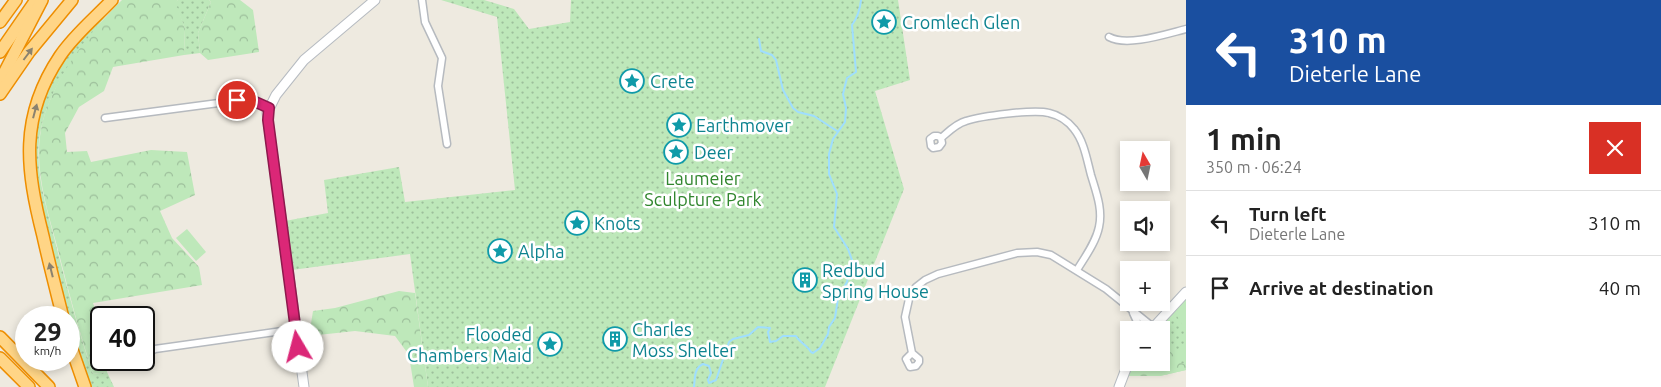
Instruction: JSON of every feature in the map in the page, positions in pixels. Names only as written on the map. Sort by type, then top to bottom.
[{"type":"highway","points":[[0,15],[7,0]]},
{"type":"highway","points":[[0,22],[16,0]]},
{"type":"highway","points":[[0,52],[36,0]]},
{"type":"highway","points":[[0,81],[42,0]]},
{"type":"highway","points":[[0,94],[29,52],[72,0]]},
{"type":"highway","points":[[60,306],[33,198],[29,171],[29,145],[35,109],[48,76],[70,43],[112,0]]},
{"type":"highway","points":[[95,18],[117,0]]},
{"type":"highway","points":[[0,337],[49,387]]},
{"type":"highway","points":[[0,358],[29,387]]},
{"type":"highway","points":[[79,371],[84,387]]},
{"type":"street","points":[[304,387],[268,120],[269,108],[276,95],[304,60],[375,0]]},
{"type":"street","points":[[422,0],[425,22],[442,58],[438,86],[447,144]]},
{"type":"street","points":[[1109,37],[1121,41],[1133,40],[1186,29]]},
{"type":"street","points":[[105,118],[249,99],[269,108]]},
{"type":"street","points":[[941,138],[966,120],[1034,111],[1049,113],[1073,127],[1077,132],[1084,151],[1100,206],[1099,229],[1077,270]]},
{"type":"street","points":[[912,353],[905,323],[906,311],[916,287],[938,274],[1017,253],[1044,253],[1077,270],[1106,290],[1143,321]]},
{"type":"street","points":[[1159,321],[1186,292]]},
{"type":"street","points":[[1132,312],[1136,321]]},
{"type":"street","points":[[155,349],[296,329]]},
{"type":"street","points":[[1119,387],[1125,371]]},
{"type":"green space","points":[[122,0],[178,0],[176,3],[185,29],[184,55],[113,67],[104,91],[79,107],[65,133],[67,152],[87,151],[91,162],[151,150],[187,152],[195,195],[160,211],[172,238],[199,267],[202,285],[93,303],[94,306],[90,306],[90,364],[80,331],[80,306],[73,306],[46,203],[40,174],[39,145],[45,113],[61,77],[84,43]]},
{"type":"green space","points":[[178,0],[209,0],[211,2],[198,33],[200,53],[184,55],[185,29],[175,3]]},
{"type":"green space","points":[[209,0],[240,0],[253,10],[259,52],[208,60],[200,53],[198,33],[211,2]]},
{"type":"green space","name":"Laumeier Sculpture Park","points":[[441,0],[484,0],[514,9],[529,29],[570,22],[571,0],[898,0],[910,80],[875,91],[904,189],[825,387],[428,387],[410,254],[292,270],[285,221],[328,213],[324,180],[399,167],[405,202],[515,190],[497,17]]},
{"type":"green space","points":[[107,14],[59,82],[46,112],[39,144],[38,159],[42,189],[73,306],[66,306],[37,190],[35,167],[36,129],[45,97],[61,65],[95,25]]},
{"type":"green space","points":[[187,229],[206,252],[196,261],[176,238]]},
{"type":"green space","points":[[399,291],[415,293],[428,387],[414,387],[409,355],[395,336],[355,331],[309,336],[313,311],[335,308]]},
{"type":"green space","points":[[1186,298],[1186,370],[1160,376],[1128,376],[1130,371],[1170,371],[1170,321],[1165,321]]},
{"type":"green space","points":[[1186,298],[1186,331],[1174,311]]},
{"type":"green space","points":[[80,332],[90,365],[90,371],[93,374],[107,372],[114,387],[91,387],[80,357]]},
{"type":"green space","points":[[1170,350],[1186,350],[1186,357],[1179,362],[1186,363],[1186,370],[1160,376],[1128,376],[1130,371],[1170,371]]},
{"type":"green space","points":[[92,371],[107,371],[107,372],[93,374]]},
{"type":"waterway","points":[[694,387],[696,371],[703,364],[709,366],[711,373],[708,380],[709,383],[716,380],[729,342],[733,339],[749,335],[758,327],[770,328],[768,332],[770,342],[776,341],[783,336],[796,336],[813,353],[820,348],[835,318],[838,298],[847,282],[852,260],[848,249],[834,227],[837,194],[829,174],[829,154],[833,139],[845,122],[846,108],[843,94],[847,78],[856,72],[852,25],[856,19],[861,0]]},
{"type":"waterway","points":[[759,39],[761,51],[772,55],[776,60],[783,90],[793,108],[798,112],[814,116],[837,131]]},
{"type":"place","name":"Cromlech Glen","points":[[884,22]]},
{"type":"place","name":"Crete","points":[[632,81]]},
{"type":"place","name":"Earthmover","points":[[679,125]]},
{"type":"place","name":"Deer","points":[[676,152]]},
{"type":"place","name":"Knots","points":[[577,223]]},
{"type":"place","name":"Alpha","points":[[500,251]]},
{"type":"place","name":"Redbud Spring House","points":[[805,280]]},
{"type":"place","name":"Charles Moss Shelter","points":[[615,339]]},
{"type":"place","name":"Flooded Chambers Maid","points":[[550,344]]},
{"type":"route","points":[[237,100],[249,99],[269,108],[268,120],[298,347]]}]
